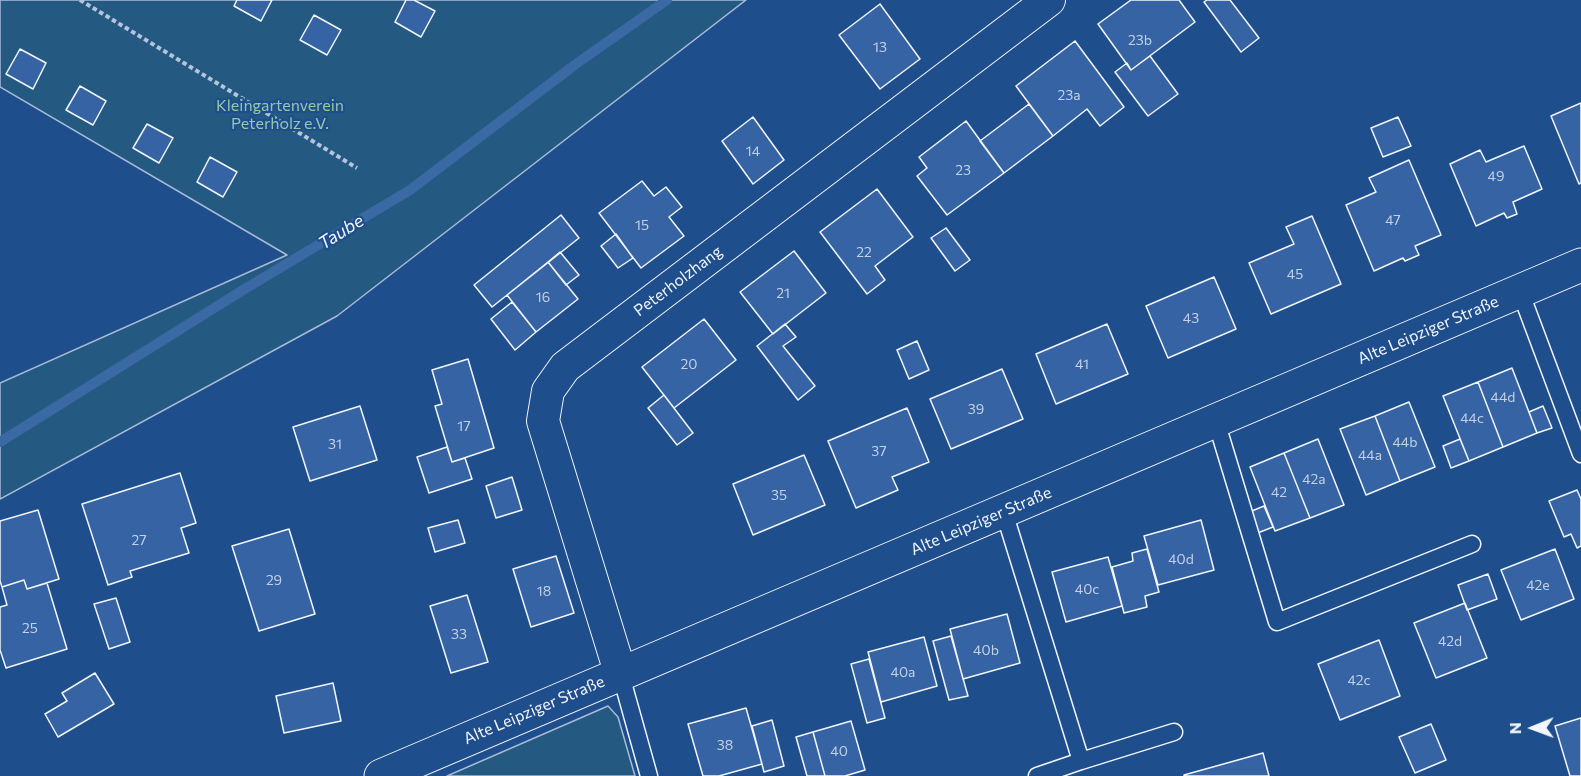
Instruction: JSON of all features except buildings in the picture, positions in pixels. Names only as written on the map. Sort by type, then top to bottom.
[{"type":"street","name":"Peterholzhang","points":[[621,672],[543,421],[548,391],[565,367],[1049,0]]},
{"type":"street","name":"Alte Leipziger Straße","points":[[381,776],[1581,265]]},
{"type":"lane","points":[[1520,291],[1581,454]]},
{"type":"lane","points":[[1216,421],[1276,622],[1472,544]]},
{"type":"lane","points":[[1004,512],[1081,760]]},
{"type":"lane","points":[[621,672],[649,776]]},
{"type":"lane","points":[[1036,776],[1174,732]]},
{"type":"path","points":[[80,0],[357,168]]},
{"type":"green space","name":"Kleingartenverein Peterholz e.V.","points":[[0,0],[746,0],[337,316],[0,499],[0,383],[287,255],[0,87]]},
{"type":"green space","points":[[608,706],[618,717],[635,776],[447,776]]},
{"type":"waterway","name":"Taube","points":[[0,442],[243,290],[410,190],[576,64],[667,0]]}]
